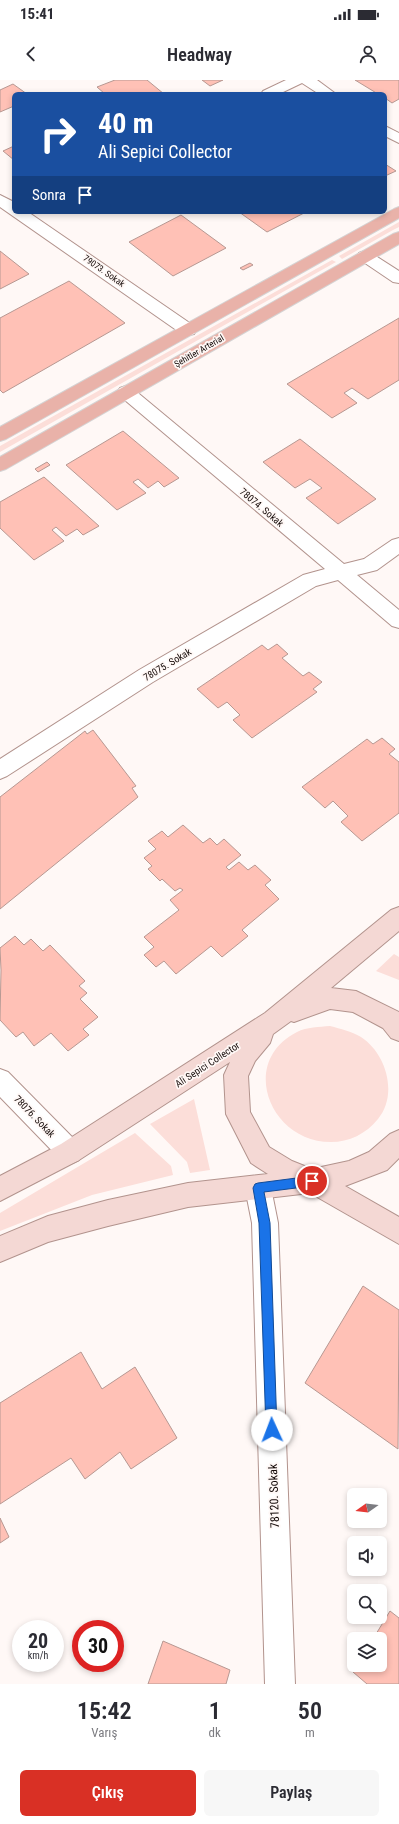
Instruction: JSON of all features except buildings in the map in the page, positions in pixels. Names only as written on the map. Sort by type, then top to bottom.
[{"type":"main road","points":[[0,435],[399,212]]},
{"type":"main road","name":"Şehitler Arterial","points":[[0,465],[399,237]]},
{"type":"main road","name":"Ali Sepici Collector","points":[[0,1189],[70,1152],[273,1021],[399,917]]},
{"type":"main road","points":[[399,1030],[391,1020],[356,1002],[330,998],[301,1008],[273,1021],[247,1053],[236,1075],[238,1114],[260,1155],[284,1170],[312,1181],[399,1231]]},
{"type":"main road","points":[[0,1249],[48,1230],[108,1213],[188,1195],[312,1181],[349,1173],[378,1161],[399,1142]]},
{"type":"street","points":[[272,92],[297,80]]},
{"type":"street","points":[[307,80],[326,92]]},
{"type":"street","points":[[387,131],[399,139]]},
{"type":"street","name":"79073. Sokak","points":[[0,200],[12,207]]},
{"type":"street","name":"79073. Sokak","points":[[24,214],[188,330]]},
{"type":"street","points":[[365,256],[399,278]]},
{"type":"street","name":"78074. Sokak","points":[[126,392],[399,621]]},
{"type":"street","name":"78075. Sokak","points":[[0,770],[146,676],[310,580],[370,565],[399,545]]},
{"type":"street","name":"78076. Sokak","points":[[0,1080],[41,1124],[70,1152]]},
{"type":"street","name":"78120. Sokak","points":[[258,1188],[265,1223],[280,1684]]},
{"type":"shaded area","points":[[399,222],[399,227],[342,259],[339,256]]},
{"type":"shaded area","points":[[332,260],[336,262],[0,452],[0,446]]},
{"type":"shaded area","points":[[394,954],[399,957],[399,980],[376,971]]},
{"type":"shaded area","points":[[330,1026],[353,1033],[370,1044],[383,1064],[387,1075],[388,1087],[384,1109],[378,1119],[363,1133],[351,1139],[338,1142],[310,1139],[292,1129],[278,1115],[269,1098],[266,1080],[269,1062],[279,1045],[301,1030]]},
{"type":"shaded area","points":[[194,1099],[210,1170],[190,1173],[187,1162],[150,1124]]},
{"type":"shaded area","points":[[135,1133],[171,1166],[173,1175],[92,1195],[0,1231],[0,1213]]},
{"type":"route","points":[[272,1430],[265,1223],[258,1188],[312,1181]]}]
